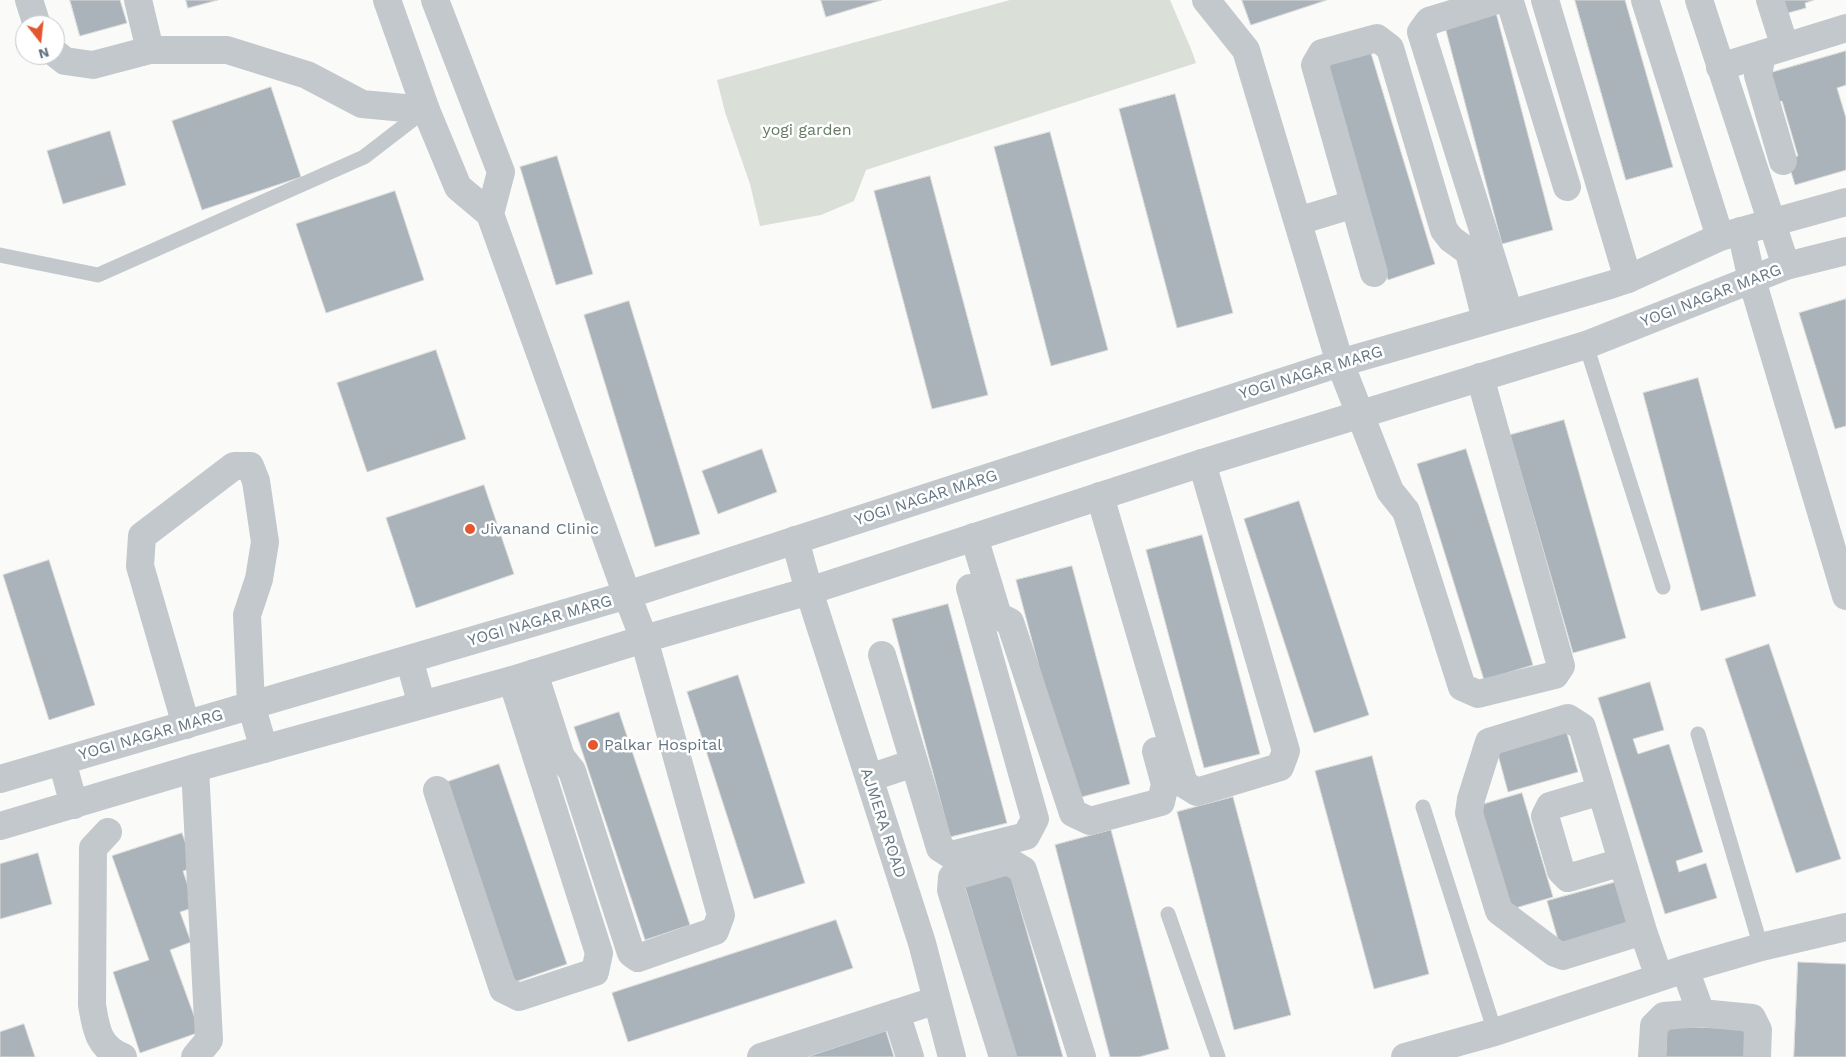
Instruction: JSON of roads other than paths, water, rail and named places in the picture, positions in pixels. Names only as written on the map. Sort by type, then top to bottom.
[{"type":"street","points":[[29,0],[34,15]]},
{"type":"street","points":[[138,0],[150,50]]},
{"type":"street","points":[[388,0],[426,110],[458,187],[490,214],[644,639],[721,915],[715,931],[638,958],[630,953],[572,771],[561,757],[523,677]]},
{"type":"street","points":[[435,0],[501,172],[490,214]]},
{"type":"street","points":[[1206,0],[1246,50],[1340,363],[1390,491],[1406,511],[1462,687],[1478,694],[1554,675],[1561,666],[1480,377]]},
{"type":"street","points":[[1497,0],[1429,21],[1421,32],[1498,317]]},
{"type":"street","points":[[1504,0],[1511,5],[1567,187]]},
{"type":"street","points":[[1545,0],[1628,279]]},
{"type":"street","points":[[1645,0],[1730,234],[1752,280],[1846,596]]},
{"type":"street","points":[[1699,0],[1786,266]]},
{"type":"street","points":[[1770,0],[1774,50],[1758,75],[1783,161]]},
{"type":"street","points":[[1720,67],[1846,28]]},
{"type":"street","points":[[1374,273],[1315,65],[1322,52],[1377,38],[1390,48],[1444,230],[1451,239],[1469,252],[1498,317]]},
{"type":"street","points":[[65,61],[93,65],[150,50],[227,50],[307,75],[362,104],[426,110]]},
{"type":"street","name":"YOGI NAGAR MARG","points":[[0,779],[627,595],[1340,363],[1628,279],[1730,234],[1846,202]]},
{"type":"street","points":[[1298,220],[1354,204]]},
{"type":"street","name":"YOGI NAGAR MARG","points":[[0,826],[195,768],[523,677],[809,590],[1202,463],[1586,345],[1786,266],[1846,251]]},
{"type":"street","points":[[1092,499],[1184,784],[1197,792],[1280,767],[1286,751],[1202,463]]},
{"type":"street","points":[[186,725],[140,566],[142,536],[234,466],[250,466],[256,481],[265,542],[259,579],[246,615],[251,706],[264,750]]},
{"type":"street","points":[[965,540],[998,616],[1010,622],[1073,813],[1090,821],[1161,802],[1165,784],[1092,499]]},
{"type":"street","name":"AJMERA ROAD","points":[[795,540],[809,590],[922,943],[952,1057]]},
{"type":"street","points":[[882,655],[940,848],[951,855],[1026,836],[1035,819],[965,540]]},
{"type":"street","points":[[408,659],[422,706]]},
{"type":"street","points":[[437,790],[503,989],[519,997],[596,972],[599,953],[523,677]]},
{"type":"street","points":[[1643,931],[1563,956],[1555,953],[1499,911],[1469,813],[1471,800],[1489,742],[1568,718],[1582,728],[1643,931],[1659,977]]},
{"type":"street","points":[[62,761],[74,805]]},
{"type":"street","points":[[869,778],[914,763]]},
{"type":"street","points":[[195,768],[210,1040],[195,1057]]},
{"type":"street","points":[[1601,791],[1550,806],[1545,816],[1561,872],[1568,878],[1622,862]]},
{"type":"street","points":[[108,832],[93,848],[92,1006],[96,1031],[112,1052],[123,1057]]},
{"type":"street","points":[[1003,1057],[951,890],[952,878],[1008,861],[1024,870],[1082,1057]]},
{"type":"street","points":[[1404,1057],[1495,1032],[1685,969],[1761,947],[1846,927]]},
{"type":"street","points":[[922,943],[963,929]]},
{"type":"street","points":[[1685,969],[1701,1013]]},
{"type":"street","points":[[761,1057],[937,1000]]},
{"type":"street","points":[[896,1013],[910,1057]]},
{"type":"street","points":[[1652,1057],[1654,1026],[1664,1016],[1701,1013],[1752,1018],[1758,1030],[1757,1057]]},
{"type":"lane","points":[[0,255],[98,275],[364,157],[426,110]]},
{"type":"lane","points":[[1586,345],[1663,587]]},
{"type":"lane","points":[[1698,734],[1761,947]]},
{"type":"lane","points":[[1423,807],[1495,1032]]},
{"type":"lane","points":[[1168,914],[1218,1057]]},
{"type":"place","name":"Jivanand Clinic","points":[[470,529]]},
{"type":"place","name":"Palkar Hospital","points":[[593,745]]},
{"type":"park label","name":"yogi garden","points":[[807,130]]}]
